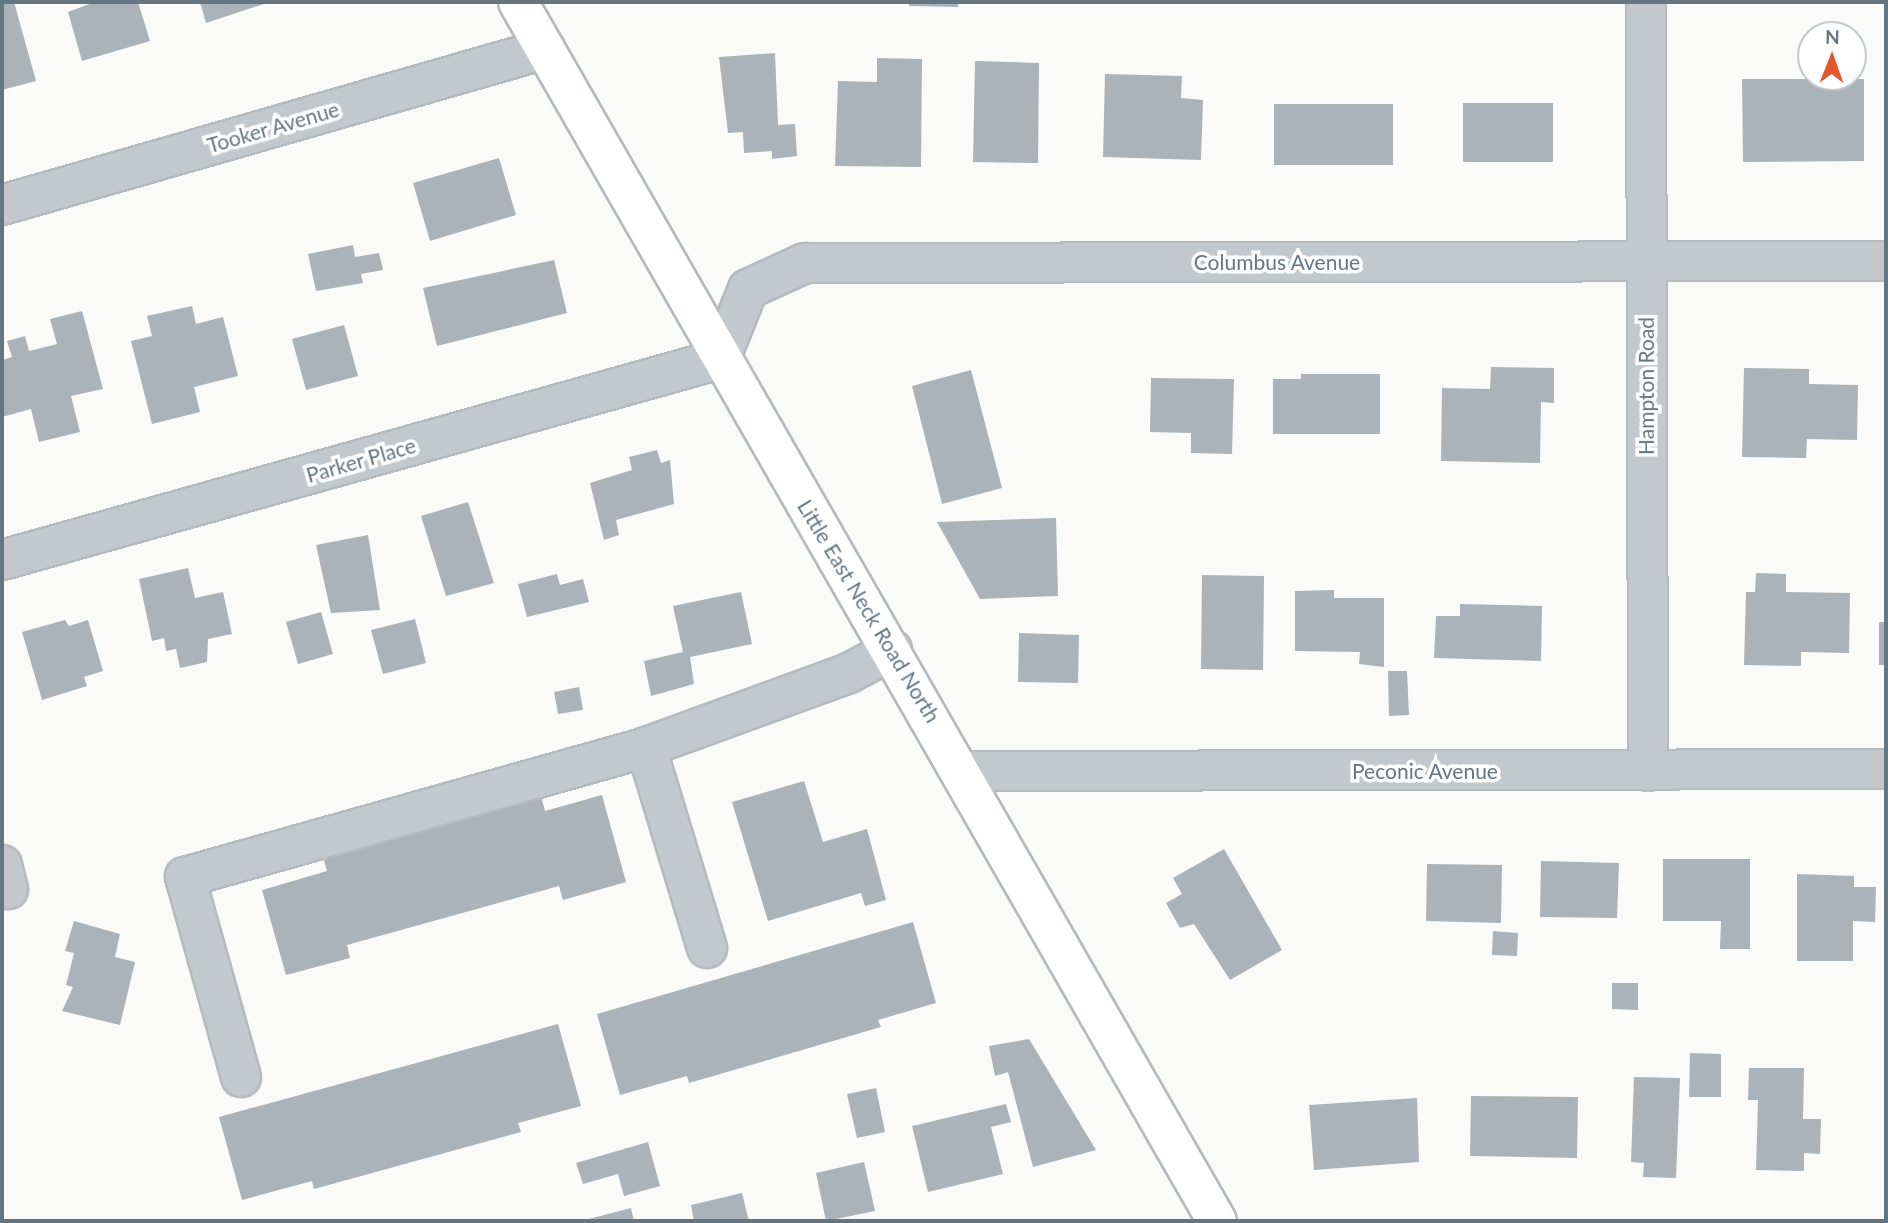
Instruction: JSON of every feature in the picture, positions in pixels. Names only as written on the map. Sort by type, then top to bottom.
[{"type":"main road","name":"Little East Neck Road North","points":[[518,2],[720,359],[964,771],[1217,1221]]},
{"type":"street","name":"Hampton Road","points":[[1646,2],[1648,771]]},
{"type":"street","name":"Tooker Avenue","points":[[2,205],[545,49]]},
{"type":"street","name":"Columbus Avenue","points":[[720,359],[748,289],[805,263],[1886,261]]},
{"type":"street","name":"Parker Place","points":[[2,560],[720,359]]},
{"type":"street","points":[[241,1077],[185,877],[646,747],[849,673],[892,650]]},
{"type":"street","points":[[646,747],[707,948]]},
{"type":"street","name":"Peconic Avenue","points":[[964,771],[1886,769]]},
{"type":"building","points":[[2,2],[14,2],[36,81],[2,90]]},
{"type":"building","points":[[95,2],[138,2],[150,41],[82,61],[68,12]]},
{"type":"building","points":[[200,2],[270,2],[206,23]]},
{"type":"building","points":[[909,2],[958,2],[958,7],[909,6]]},
{"type":"building","points":[[775,53],[778,125],[795,124],[797,156],[772,159],[772,151],[744,153],[743,132],[728,133],[719,57]]},
{"type":"building","points":[[877,58],[922,59],[921,167],[835,166],[838,81],[877,82]]},
{"type":"building","points":[[975,61],[1039,63],[1038,163],[973,162]]},
{"type":"building","points":[[1105,74],[1182,76],[1181,98],[1203,100],[1201,160],[1103,157]]},
{"type":"building","points":[[1742,79],[1797,79],[1797,91],[1864,91],[1864,161],[1743,162]]},
{"type":"building","points":[[1463,103],[1553,103],[1553,162],[1463,162]]},
{"type":"building","points":[[1274,104],[1393,104],[1393,165],[1274,165]]},
{"type":"building","points":[[499,158],[516,215],[430,241],[413,183]]},
{"type":"building","points":[[353,245],[355,257],[379,253],[383,270],[361,274],[363,283],[316,291],[308,254]]},
{"type":"building","points":[[554,260],[567,313],[437,346],[423,288]]},
{"type":"building","points":[[192,306],[196,324],[223,317],[238,376],[194,387],[200,412],[152,424],[131,341],[152,336],[147,316]]},
{"type":"building","points":[[82,311],[103,389],[71,396],[80,432],[39,442],[31,409],[2,417],[2,360],[12,357],[7,341],[25,336],[29,351],[57,344],[50,319]]},
{"type":"building","points":[[344,325],[358,376],[306,390],[292,339]]},
{"type":"building","points":[[1491,367],[1554,368],[1554,403],[1541,402],[1540,463],[1441,461],[1442,388],[1490,389]]},
{"type":"building","points":[[1744,368],[1809,369],[1809,384],[1858,385],[1857,440],[1807,439],[1806,458],[1742,457]]},
{"type":"building","points":[[971,370],[1002,488],[942,504],[912,386]]},
{"type":"building","points":[[1301,374],[1380,374],[1380,434],[1273,434],[1273,379],[1301,379]]},
{"type":"building","points":[[1151,378],[1234,379],[1232,454],[1191,453],[1191,433],[1150,432]]},
{"type":"building","points":[[657,450],[661,463],[670,460],[674,504],[616,520],[619,535],[604,540],[590,483],[632,470],[629,457]]},
{"type":"building","points":[[468,502],[494,583],[446,596],[421,516]]},
{"type":"building","points":[[1056,518],[1058,596],[980,599],[937,522]]},
{"type":"building","points":[[368,535],[380,610],[331,613],[316,545]]},
{"type":"building","points":[[188,568],[195,598],[223,592],[232,634],[208,639],[207,662],[180,668],[176,649],[166,651],[164,638],[152,641],[139,579]]},
{"type":"building","points":[[1756,573],[1786,574],[1786,592],[1850,593],[1849,653],[1801,652],[1801,666],[1744,665],[1746,592],[1755,592]]},
{"type":"building","points":[[557,574],[560,585],[583,579],[589,602],[527,617],[518,584]]},
{"type":"building","points":[[1202,575],[1264,576],[1263,670],[1201,669]]},
{"type":"building","points":[[1334,590],[1334,598],[1384,598],[1384,667],[1359,664],[1360,652],[1295,651],[1295,591]]},
{"type":"building","points":[[741,592],[752,644],[690,657],[694,684],[651,696],[644,661],[683,652],[673,606]]},
{"type":"building","points":[[1460,604],[1542,606],[1541,661],[1434,658],[1436,616],[1460,616]]},
{"type":"building","points":[[321,612],[333,654],[298,664],[286,622]]},
{"type":"building","points":[[415,619],[426,663],[383,674],[371,630]]},
{"type":"building","points":[[65,620],[69,626],[88,620],[103,671],[84,677],[87,686],[42,700],[22,632]]},
{"type":"building","points":[[1879,622],[1886,622],[1886,665],[1879,665]]},
{"type":"building","points":[[1019,633],[1079,635],[1078,683],[1018,682]]},
{"type":"building","points":[[1388,671],[1407,671],[1409,715],[1389,716]]},
{"type":"building","points":[[579,687],[583,710],[558,714],[554,692]]},
{"type":"building","points":[[804,781],[823,842],[867,829],[886,900],[865,906],[861,893],[768,921],[732,802]]},
{"type":"building","points":[[602,795],[626,882],[563,900],[559,886],[347,945],[350,958],[286,975],[262,890],[327,871],[323,857],[541,796],[545,811]]},
{"type":"building","points":[[1224,849],[1282,950],[1230,980],[1194,924],[1180,928],[1166,903],[1182,894],[1173,878]]},
{"type":"building","points":[[1663,859],[1750,859],[1750,949],[1720,949],[1721,921],[1663,921]]},
{"type":"building","points":[[1541,861],[1619,863],[1617,918],[1540,917]]},
{"type":"building","points":[[1427,864],[1502,865],[1501,923],[1426,921]]},
{"type":"building","points":[[1797,874],[1854,876],[1854,887],[1876,887],[1875,922],[1853,921],[1853,961],[1797,961]]},
{"type":"building","points":[[74,921],[120,934],[115,957],[135,962],[120,1025],[62,1011],[73,987],[66,985],[74,953],[65,951]]},
{"type":"building","points":[[913,922],[936,1003],[878,1020],[881,1027],[689,1083],[687,1076],[620,1095],[597,1014]]},
{"type":"building","points":[[1493,931],[1518,933],[1517,956],[1492,955]]},
{"type":"building","points":[[1612,983],[1638,983],[1638,1010],[1612,1009]]},
{"type":"building","points":[[558,1024],[581,1106],[518,1123],[521,1132],[314,1189],[312,1181],[242,1200],[219,1117]]},
{"type":"building","points":[[1029,1039],[1096,1150],[1033,1167],[1008,1072],[995,1076],[989,1046]]},
{"type":"building","points":[[1690,1053],[1721,1054],[1721,1097],[1689,1097]]},
{"type":"building","points":[[1749,1068],[1804,1068],[1803,1119],[1821,1119],[1820,1154],[1804,1153],[1804,1171],[1756,1170],[1758,1100],[1748,1100]]},
{"type":"building","points":[[1634,1077],[1680,1078],[1676,1178],[1643,1177],[1644,1163],[1631,1162]]},
{"type":"building","points":[[876,1088],[885,1132],[857,1138],[847,1094]]},
{"type":"building","points":[[1471,1096],[1578,1097],[1577,1158],[1470,1156]]},
{"type":"building","points":[[1417,1098],[1419,1162],[1314,1170],[1309,1105]]},
{"type":"building","points":[[1006,1104],[1011,1122],[991,1127],[1003,1174],[928,1192],[912,1126]]},
{"type":"building","points":[[648,1142],[660,1186],[624,1196],[618,1174],[583,1184],[576,1163]]},
{"type":"building","points":[[864,1162],[875,1211],[826,1221],[816,1173]]},
{"type":"building","points":[[742,1193],[749,1221],[694,1221],[691,1205]]},
{"type":"building","points":[[631,1208],[634,1221],[585,1220]]}]
